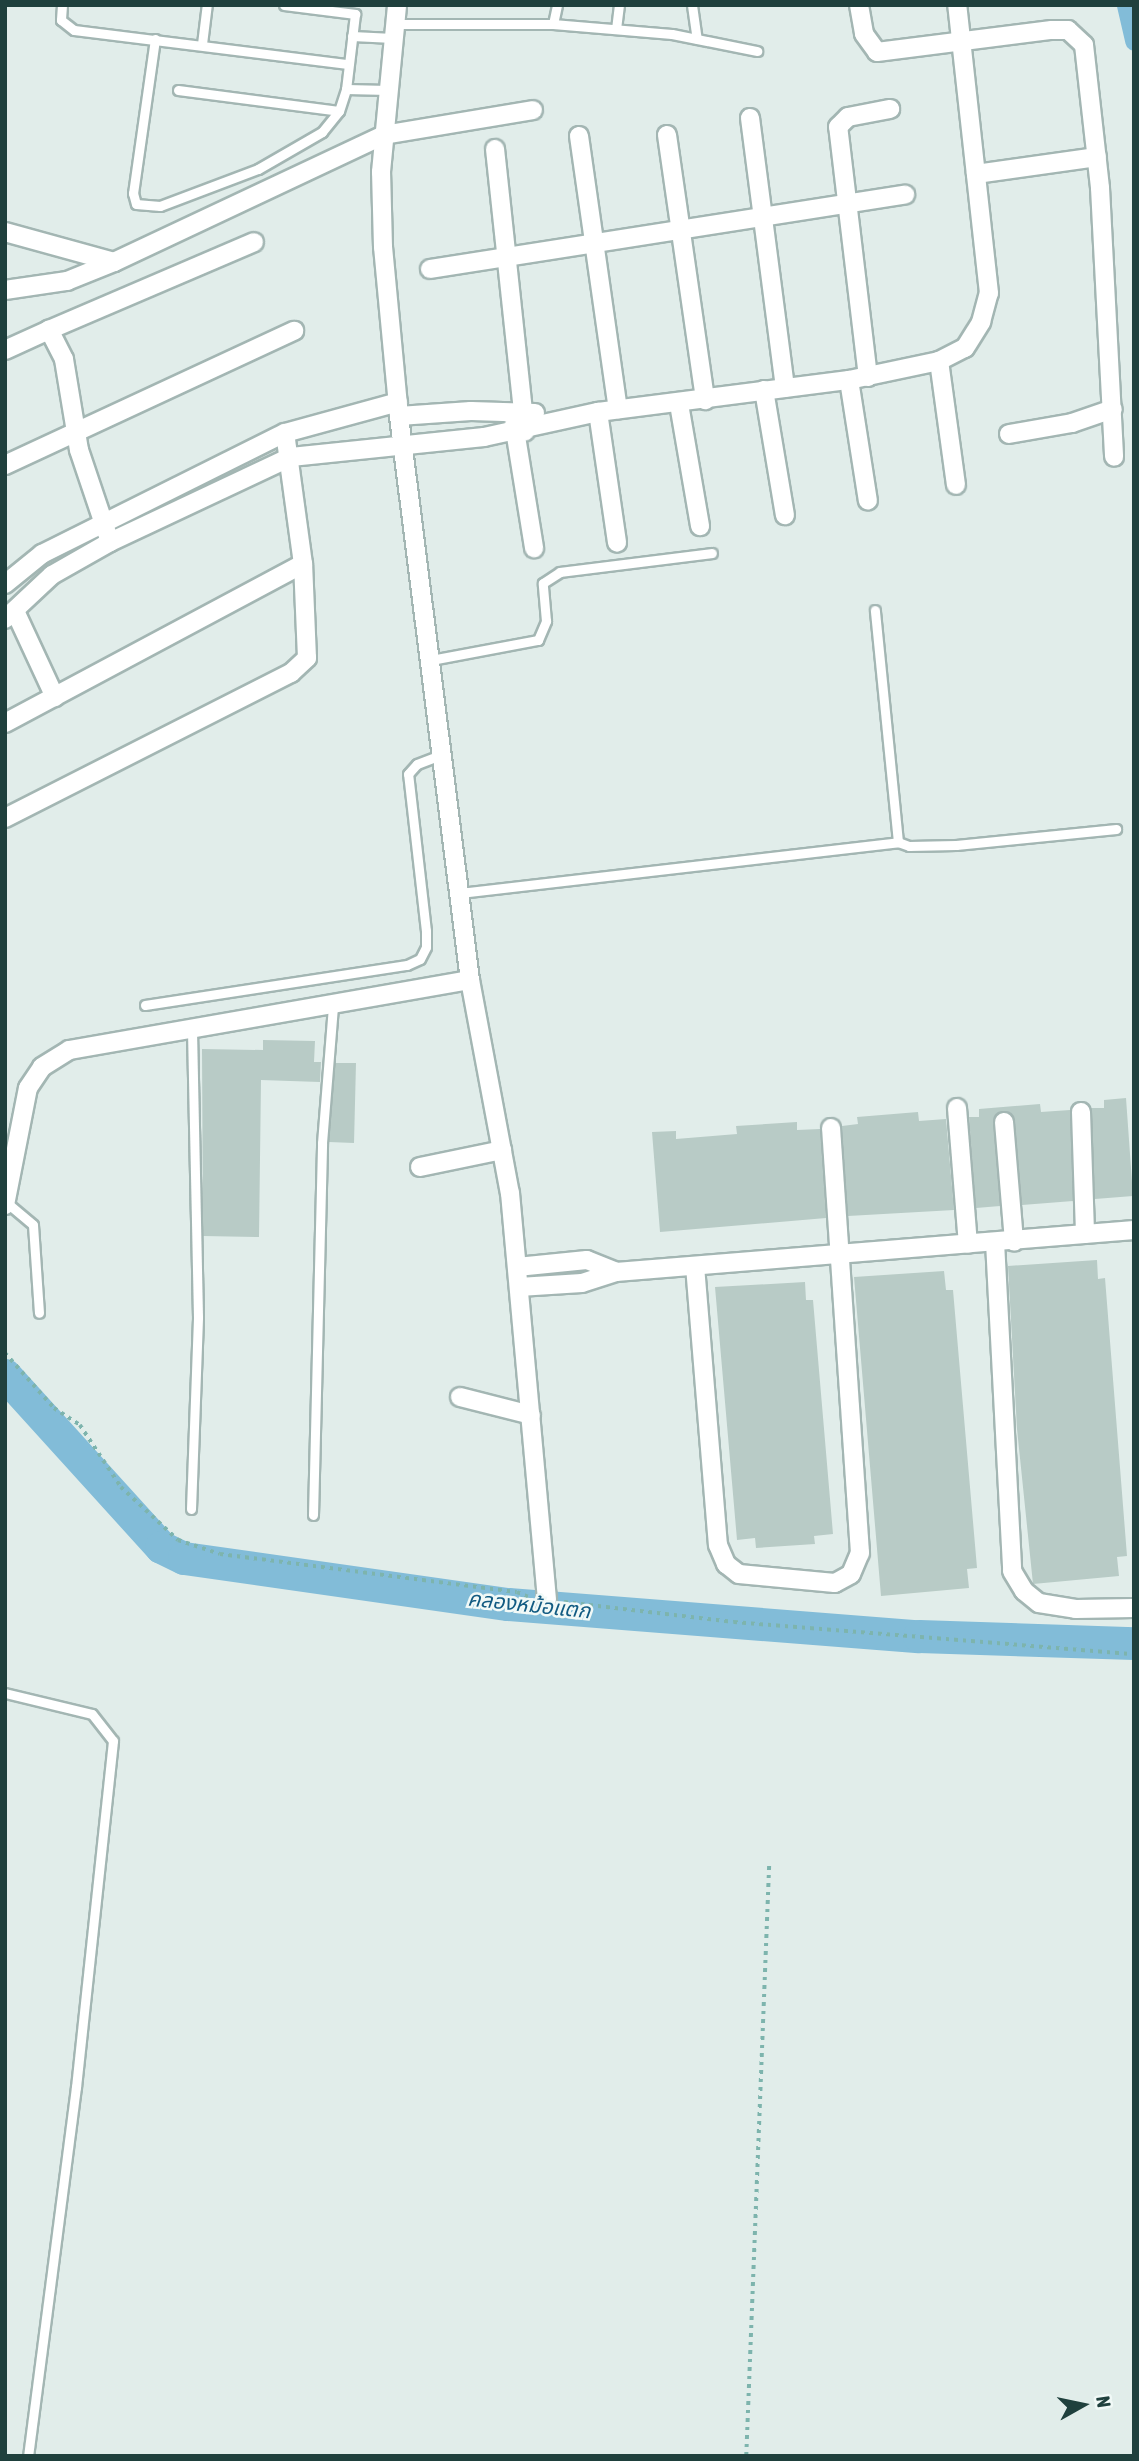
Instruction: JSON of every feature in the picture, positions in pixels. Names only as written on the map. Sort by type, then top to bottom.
[{"type":"street","points":[[397,5],[380,207],[398,409],[470,980],[502,1150],[517,1267],[547,1600]]},
{"type":"street","points":[[859,5],[864,34],[877,52],[1052,30],[1068,30],[1084,44],[1097,157],[1114,457]]},
{"type":"street","points":[[55,697],[10,615],[52,575],[110,542],[291,457],[520,432],[551,419],[868,377],[939,361],[965,348],[981,322],[989,293],[957,5]]},
{"type":"street","points":[[868,377],[838,127],[848,117],[890,109]]},
{"type":"street","points":[[5,290],[67,281],[114,262],[384,135],[533,110]]},
{"type":"street","points":[[750,118],[785,388]]},
{"type":"street","points":[[667,135],[705,400]]},
{"type":"street","points":[[579,136],[618,410]]},
{"type":"street","points":[[495,149],[507,256],[520,432],[534,548]]},
{"type":"street","points":[[976,174],[1097,157]]},
{"type":"street","points":[[430,269],[905,195]]},
{"type":"street","points":[[5,232],[114,262]]},
{"type":"street","points":[[5,350],[254,242]]},
{"type":"street","points":[[49,330],[64,359],[77,432],[110,542]]},
{"type":"street","points":[[5,465],[294,331]]},
{"type":"street","points":[[939,361],[956,485]]},
{"type":"street","points":[[849,380],[868,501]]},
{"type":"street","points":[[764,390],[785,516]]},
{"type":"street","points":[[679,404],[701,526]]},
{"type":"street","points":[[5,584],[42,554],[285,433],[398,409],[518,411],[551,419]]},
{"type":"street","points":[[1009,434],[1072,423],[1113,409]]},
{"type":"street","points":[[598,412],[617,543]]},
{"type":"street","points":[[5,818],[301,666],[310,645],[291,457],[285,433]]},
{"type":"street","points":[[5,723],[303,564]]},
{"type":"street","points":[[6,1204],[28,1088],[42,1067],[69,1050],[192,1031],[470,980]]},
{"type":"street","points":[[957,1108],[968,1244]]},
{"type":"street","points":[[1081,1112],[1085,1234]]},
{"type":"street","points":[[1003,1122],[1014,1242]]},
{"type":"street","points":[[695,1266],[718,1545],[726,1564],[739,1574],[835,1583],[851,1574],[860,1553],[837,1255],[831,1128]]},
{"type":"street","points":[[420,1167],[502,1150]]},
{"type":"street","points":[[519,1287],[582,1283],[616,1272],[1014,1242],[1134,1230]]},
{"type":"street","points":[[995,1242],[1012,1571],[1024,1591],[1039,1603],[1076,1609],[1134,1608]]},
{"type":"street","points":[[517,1267],[587,1260],[616,1272]]},
{"type":"street","points":[[460,1397],[531,1415]]},
{"type":"lane","points":[[62,5],[61,20],[74,30],[348,64]]},
{"type":"lane","points":[[202,44],[207,5]]},
{"type":"lane","points":[[155,38],[133,193],[136,204],[160,206],[258,169],[322,132],[339,111],[346,89],[356,10],[284,5]]},
{"type":"lane","points":[[553,24],[557,5]]},
{"type":"lane","points":[[616,29],[619,5]]},
{"type":"lane","points":[[692,5],[697,39]]},
{"type":"lane","points":[[352,36],[394,31],[553,24],[697,39],[757,51]]},
{"type":"lane","points":[[346,89],[388,90]]},
{"type":"lane","points":[[178,90],[339,111]]},
{"type":"lane","points":[[431,660],[538,640],[545,621],[543,583],[560,572],[712,553]]},
{"type":"lane","points":[[875,610],[898,842]]},
{"type":"lane","points":[[145,1005],[407,965],[420,959],[426,947],[426,931],[408,774],[417,764],[443,754]]},
{"type":"lane","points":[[460,893],[898,842],[909,846],[956,845],[1116,830]]},
{"type":"lane","points":[[313,1515],[322,1143],[333,1005]]},
{"type":"lane","points":[[191,1509],[198,1317],[192,1031]]},
{"type":"lane","points":[[6,1204],[33,1225],[39,1313]]},
{"type":"lane","points":[[5,1693],[92,1714],[113,1741],[76,2087],[28,2456]]},
{"type":"path","points":[[5,1353],[54,1408],[80,1425],[121,1487],[178,1541],[220,1554],[517,1591],[547,1600],[734,1622],[1134,1654]]},
{"type":"path","points":[[746,2456],[769,1864]]},
{"type":"building","points":[[263,1040],[315,1041],[314,1062],[321,1062],[320,1082],[261,1080],[259,1237],[203,1236],[202,1049],[263,1050]]},
{"type":"building","points":[[335,1063],[356,1063],[354,1143],[329,1142]]},
{"type":"building","points":[[1126,1098],[1133,1196],[1095,1199],[1091,1108],[1104,1108],[1104,1100]]},
{"type":"building","points":[[1040,1104],[1041,1112],[1070,1110],[1073,1201],[1022,1205],[1015,1121],[1004,1111],[993,1123],[1000,1206],[976,1208],[969,1117],[979,1117],[979,1109]]},
{"type":"building","points":[[918,1112],[919,1121],[946,1119],[954,1210],[848,1216],[842,1126],[858,1124],[857,1117]]},
{"type":"building","points":[[797,1122],[797,1130],[820,1129],[826,1218],[660,1232],[652,1132],[676,1131],[676,1139],[737,1134],[736,1126]]},
{"type":"building","points":[[1097,1260],[1098,1279],[1105,1278],[1127,1556],[1117,1557],[1119,1576],[1033,1584],[1017,1429],[1008,1266]]},
{"type":"building","points":[[944,1271],[946,1290],[953,1290],[977,1568],[967,1569],[969,1588],[881,1596],[854,1277]]},
{"type":"building","points":[[805,1282],[806,1300],[813,1300],[833,1534],[814,1536],[815,1544],[756,1548],[755,1538],[737,1540],[715,1287]]},
{"type":"waterway","points":[[1126,5],[1134,41]]},
{"type":"waterway","name":"คลองหม้อแตก","points":[[5,1375],[161,1547],[184,1558],[508,1604],[919,1636],[1134,1643]]}]
